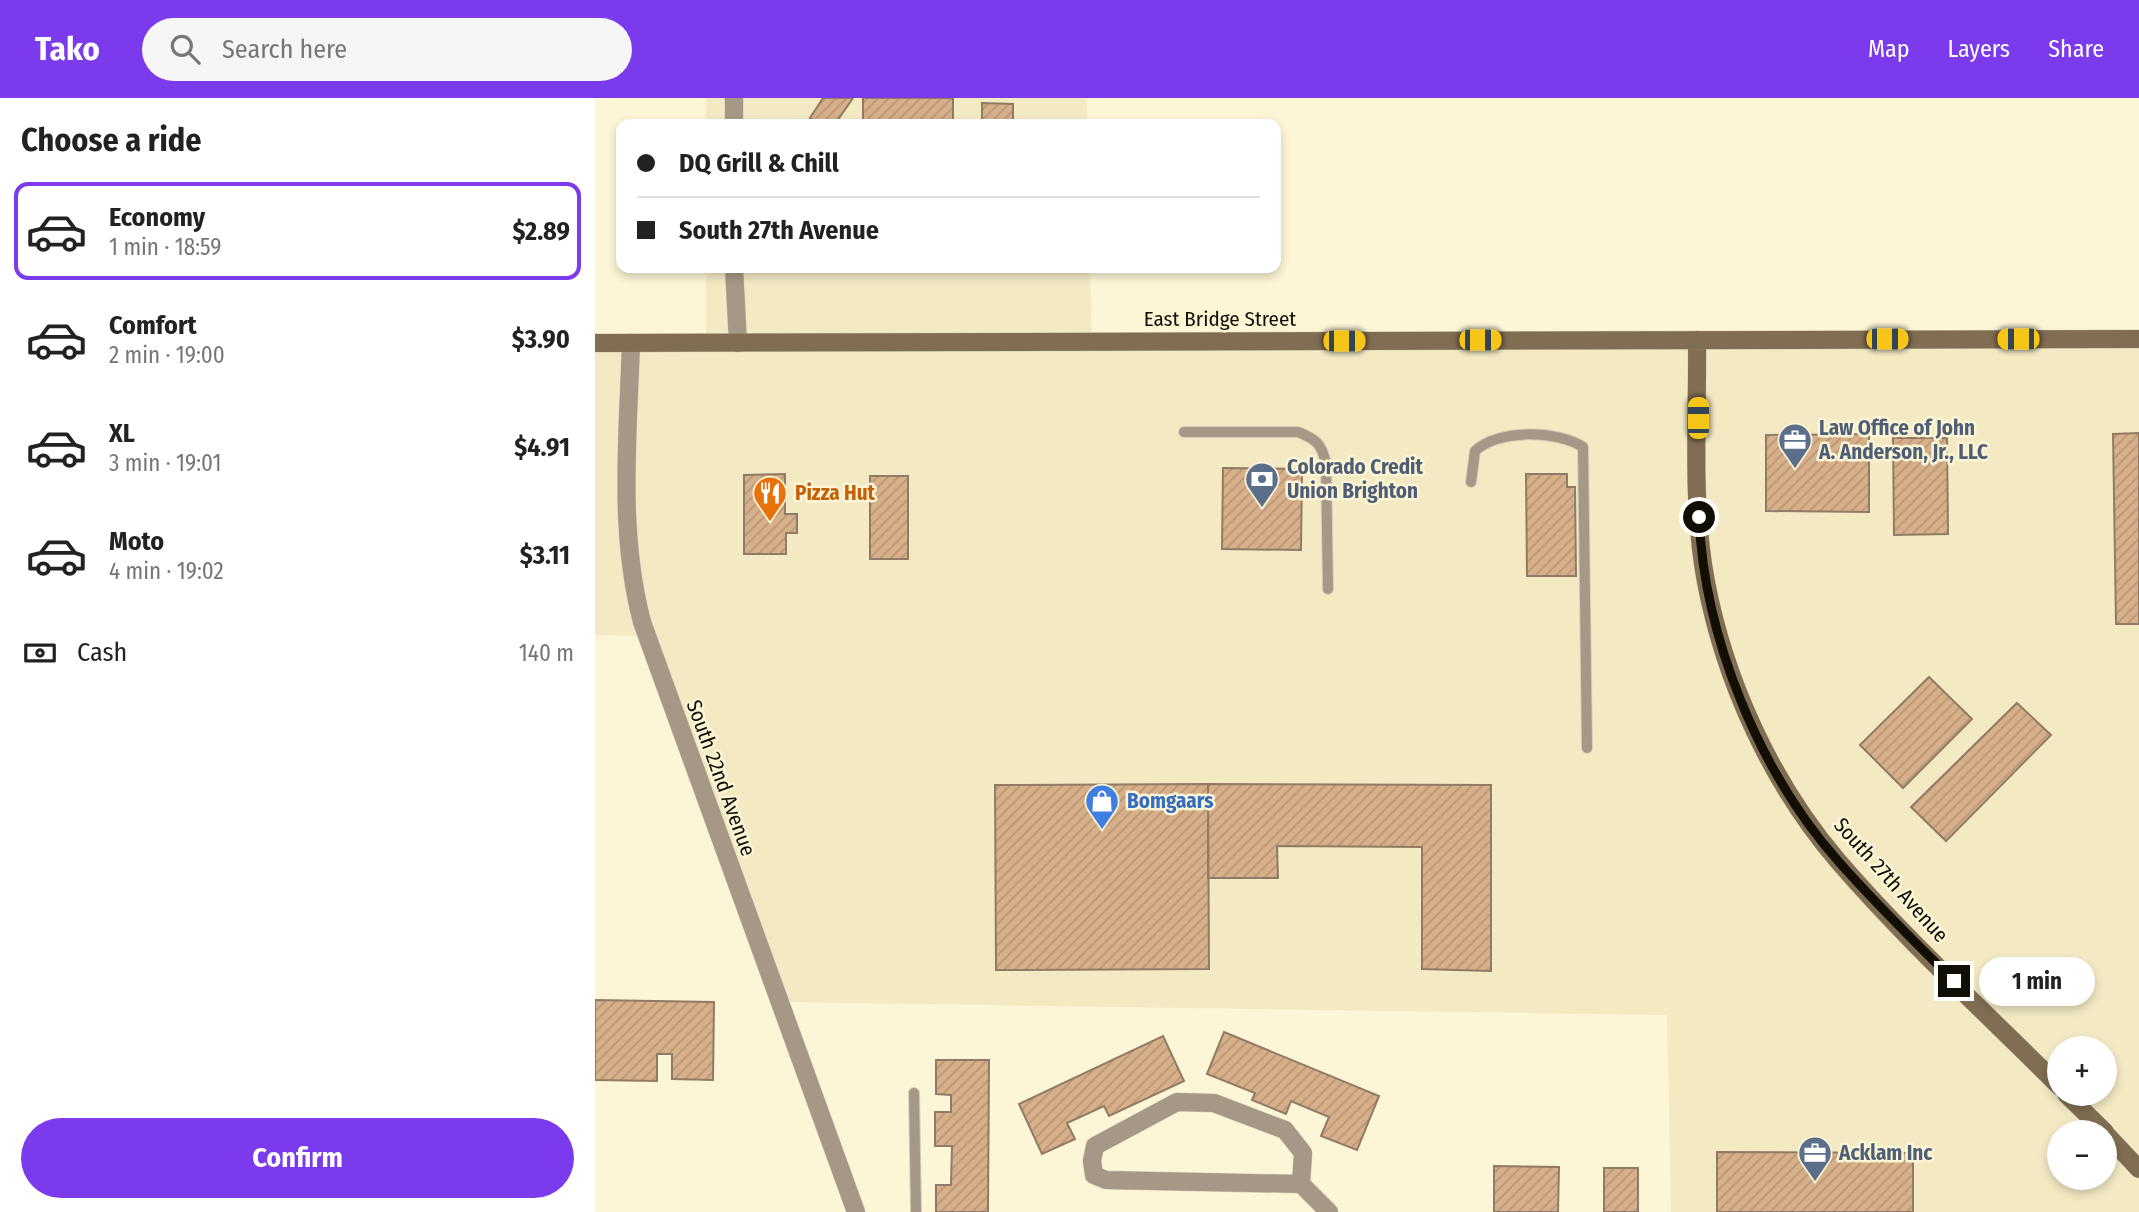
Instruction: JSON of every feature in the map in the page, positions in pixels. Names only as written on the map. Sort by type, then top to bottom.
[{"type":"main road","name":"East Bridge Street","points":[[595,343],[2139,339]]},
{"type":"main road","name":"South 27th Avenue","points":[[1697,340],[1698,497],[1706,580],[1719,636],[1755,730],[1805,816],[1837,860],[2047,1074]]},
{"type":"main road","points":[[2078,1106],[2092,1120]]},
{"type":"main road","points":[[2117,1146],[2139,1170]]},
{"type":"street","points":[[734,98],[734,119]]},
{"type":"street","points":[[734,273],[738,343]]},
{"type":"street","name":"South 22nd Avenue","points":[[631,343],[626,508],[633,588],[670,707],[856,1212]]},
{"type":"street","points":[[1301,1184],[1303,1153],[1285,1130],[1215,1103],[1177,1102],[1095,1146],[1092,1161],[1094,1175],[1106,1180],[1301,1184],[1329,1212]]},
{"type":"lane","points":[[1184,432],[1298,432],[1315,439],[1323,447],[1326,464],[1328,589]]},
{"type":"lane","points":[[1471,482],[1475,451],[1496,436],[1556,436],[1583,447],[1587,748]]},
{"type":"lane","points":[[914,1093],[916,1212]]},
{"type":"shaded area","points":[[706,98],[1087,98],[1087,119],[706,119]]},
{"type":"shaded area","points":[[706,273],[1090,273],[1092,341],[2139,339],[2139,1212],[1671,1212],[1667,1015],[779,1002],[646,636],[595,635],[595,343],[706,343]]},
{"type":"building","points":[[823,98],[853,98],[838,119],[810,118]]},
{"type":"building","points":[[863,98],[953,98],[953,119],[863,119]]},
{"type":"building","points":[[982,103],[1013,104],[1013,119],[982,119]]},
{"type":"building","points":[[2139,433],[2139,624],[2116,624],[2113,434]]},
{"type":"building","points":[[1869,434],[1869,512],[1766,511],[1766,435]]},
{"type":"building","points":[[1893,438],[1947,438],[1948,534],[1894,535]]},
{"type":"building","name":"Colorado Credit Union Brighton","points":[[1223,468],[1302,469],[1301,550],[1222,549]]},
{"type":"building","name":"Pizza Hut","points":[[785,474],[785,514],[797,514],[797,533],[786,533],[786,554],[744,554],[744,475]]},
{"type":"building","points":[[1526,474],[1567,474],[1567,487],[1575,487],[1576,576],[1527,576]]},
{"type":"building","points":[[870,476],[908,476],[908,559],[870,559]]},
{"type":"building","points":[[1929,677],[1972,719],[1903,788],[1860,745]]},
{"type":"building","points":[[2017,703],[2051,735],[1946,841],[1911,807]]},
{"type":"building","name":"Bomgaars","points":[[1208,784],[1209,969],[996,970],[995,785]]},
{"type":"building","points":[[1208,784],[1491,785],[1491,971],[1422,969],[1422,847],[1277,846],[1278,878],[1208,878]]},
{"type":"building","points":[[595,1000],[714,1002],[713,1080],[672,1079],[672,1054],[657,1054],[657,1081],[595,1080]]},
{"type":"building","points":[[1224,1032],[1379,1096],[1357,1150],[1321,1136],[1329,1117],[1291,1101],[1286,1114],[1252,1100],[1255,1093],[1207,1074]]},
{"type":"building","points":[[1163,1036],[1184,1081],[1109,1116],[1104,1106],[1067,1123],[1075,1139],[1042,1154],[1019,1104]]},
{"type":"building","points":[[936,1060],[989,1060],[988,1212],[936,1212],[936,1185],[951,1185],[952,1146],[935,1146],[935,1112],[951,1112],[951,1095],[936,1094]]},
{"type":"building","name":"Acklam Inc","points":[[1717,1152],[1913,1153],[1913,1212],[1717,1212]]},
{"type":"building","points":[[1494,1166],[1559,1167],[1558,1212],[1494,1212]]},
{"type":"building","points":[[1604,1168],[1638,1168],[1638,1212],[1604,1212]]},
{"type":"place","name":"Law Office of John A. Anderson, Jr., LLC","points":[[1795,470]]},
{"type":"place","name":"Colorado Credit Union Brighton","points":[[1262,509]]},
{"type":"place","name":"Pizza Hut","points":[[770,523]]},
{"type":"place","name":"Bomgaars","points":[[1102,831]]},
{"type":"place","name":"Acklam Inc","points":[[1815,1183]]},
{"type":"route","points":[[1699,517],[1706,580],[1715,624],[1738,692],[1774,765],[1805,816],[1837,860],[1954,981]]}]
